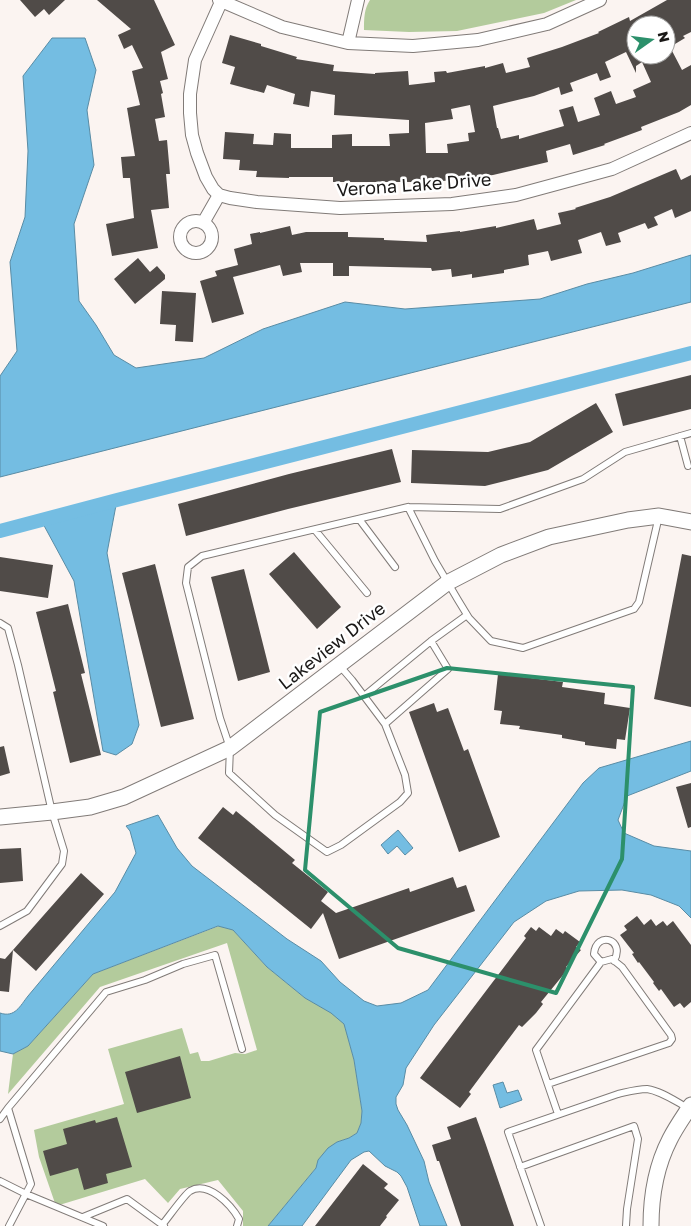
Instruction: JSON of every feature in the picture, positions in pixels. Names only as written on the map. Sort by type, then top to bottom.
[{"type":"street","points":[[348,43],[358,0]]},
{"type":"street","points":[[203,223],[219,195],[209,184],[197,153],[192,135],[190,94],[195,60],[220,1],[282,27],[348,43],[414,46],[478,40],[548,24],[600,0]]},
{"type":"street","name":"Verona Lake Drive","points":[[219,195],[257,202],[340,208],[452,204],[516,195],[612,169],[691,133]]},
{"type":"street","name":"Lakeview Drive","points":[[0,817],[90,807],[124,797],[230,748],[447,583],[501,555],[549,537],[628,520],[659,516],[691,522]]},
{"type":"street","points":[[651,1226],[651,1210],[656,1174],[670,1139],[690,1108]]},
{"type":"lane","points":[[339,665],[386,724],[406,775],[408,793],[400,802],[341,846],[327,852],[275,815],[229,773],[230,748],[220,718],[186,583],[188,566],[202,556],[408,507],[500,510],[582,479],[625,452],[691,433]]},
{"type":"lane","points":[[680,436],[688,466]]},
{"type":"lane","points":[[408,507],[447,583],[467,615],[491,641],[524,648],[634,609],[639,602],[659,516]]},
{"type":"lane","points":[[359,519],[394,567]]},
{"type":"lane","points":[[316,530],[367,593]]},
{"type":"lane","points":[[364,696],[467,615]]},
{"type":"lane","points":[[0,623],[8,628],[52,812],[64,851],[62,864],[27,911],[0,926]]},
{"type":"lane","points":[[386,724],[448,668],[431,642]]},
{"type":"lane","points":[[601,962],[594,954],[595,946],[600,941],[606,939],[614,942],[617,948],[617,955],[614,961]]},
{"type":"lane","points":[[0,1119],[106,992],[145,980],[183,964],[215,954],[242,1049]]},
{"type":"lane","points":[[548,1084],[669,1043],[672,1040],[671,1035],[622,967],[612,959],[601,962],[536,1050],[558,1114]]},
{"type":"lane","points":[[542,1226],[508,1132],[634,1090],[647,1089],[660,1093],[690,1108]]},
{"type":"lane","points":[[8,1108],[31,1184],[9,1226]]},
{"type":"lane","points":[[520,1167],[634,1126],[638,1139],[626,1226]]},
{"type":"lane","points":[[0,1181],[26,1194],[103,1226]]},
{"type":"lane","points":[[83,1217],[127,1199],[163,1225],[189,1192],[201,1188],[211,1190],[233,1209],[239,1219],[237,1226]]},
{"type":"highlighted area","points":[[447,668],[633,687],[622,859],[556,993],[398,948],[305,870],[320,712]]},
{"type":"green space","points":[[370,0],[576,0],[544,13],[457,31],[409,32],[364,30],[365,11]]},
{"type":"green space","points":[[219,926],[233,930],[267,967],[305,998],[332,1013],[344,1023],[354,1060],[362,1111],[361,1123],[357,1133],[337,1142],[318,1160],[316,1168],[268,1226],[243,1226],[243,1211],[218,1180],[180,1189],[168,1203],[145,1179],[56,1206],[39,1157],[34,1130],[124,1104],[108,1049],[182,1028],[190,1054],[198,1052],[201,1061],[209,1061],[235,1053],[245,1054],[257,1050],[227,943],[100,987],[8,1094],[13,1054],[28,1046],[93,974]]},
{"type":"water","points":[[52,38],[85,38],[96,70],[87,110],[94,165],[74,224],[79,301],[114,355],[136,368],[204,358],[263,329],[345,302],[405,309],[540,299],[691,255],[691,302],[0,477],[0,376],[17,351],[10,262],[25,217],[28,151],[23,76]]},
{"type":"water","points":[[117,500],[107,553],[139,725],[132,744],[116,755],[103,751],[74,581],[41,520]]},
{"type":"water","points":[[691,741],[691,771],[627,796],[618,820],[624,833],[654,846],[691,851],[691,918],[679,906],[651,895],[622,890],[579,891],[546,901],[514,922],[434,1025],[406,1068],[403,1085],[396,1097],[396,1104],[424,1161],[429,1182],[447,1226],[420,1226],[407,1187],[401,1176],[385,1166],[369,1151],[351,1160],[302,1226],[268,1226],[316,1168],[318,1160],[328,1148],[357,1133],[361,1123],[362,1111],[354,1060],[344,1024],[331,1013],[305,998],[267,967],[233,930],[218,926],[93,974],[28,1046],[13,1054],[0,1051],[0,1013],[10,1014],[20,1007],[115,892],[136,853],[130,831],[126,826],[158,815],[177,848],[192,866],[287,939],[321,961],[340,982],[364,1001],[377,1006],[401,1003],[428,990],[583,783],[599,768]]},
{"type":"water","points":[[398,830],[413,848],[405,855],[397,846],[388,854],[381,845]]},
{"type":"water","points":[[503,1082],[507,1093],[518,1090],[522,1100],[500,1108],[493,1085]]},
{"type":"building","points":[[20,0],[65,0],[49,15],[44,9],[35,17]]},
{"type":"building","points":[[97,0],[154,0],[175,45],[161,52],[168,79],[160,81],[165,117],[155,119],[159,141],[167,140],[170,174],[166,174],[169,208],[151,210],[158,248],[112,256],[106,224],[134,218],[130,178],[123,178],[121,157],[135,156],[127,108],[140,105],[132,71],[143,68],[132,45],[124,49],[118,35],[131,29]]},
{"type":"building","points":[[667,0],[691,0],[691,32],[683,36],[685,38],[676,43],[676,15],[641,15]]},
{"type":"building","points":[[626,18],[626,52],[605,62],[611,77],[600,81],[597,73],[570,83],[573,91],[561,95],[559,87],[534,96],[493,106],[501,139],[519,135],[519,139],[564,126],[559,110],[573,106],[578,122],[600,115],[594,98],[611,91],[616,104],[636,97],[633,90],[651,82],[643,65],[676,65],[676,58],[682,70],[691,65],[691,105],[679,112],[641,127],[642,130],[573,155],[570,144],[546,151],[548,162],[493,175],[443,182],[333,182],[333,177],[256,177],[257,171],[239,170],[240,160],[223,159],[225,132],[254,134],[253,144],[273,145],[274,133],[291,134],[291,148],[332,148],[332,135],[352,134],[352,146],[390,146],[389,134],[409,133],[409,120],[334,115],[335,95],[311,91],[309,107],[293,104],[295,94],[267,85],[264,93],[230,84],[235,67],[222,63],[230,35],[297,57],[296,59],[334,65],[333,71],[375,74],[408,71],[409,85],[435,82],[434,72],[446,71],[447,73],[485,66],[485,68],[503,63],[506,73],[530,67],[527,58],[562,47]],"holes":[[[470,105],[475,132],[468,133],[469,141],[447,144],[448,153],[426,153],[425,123],[453,119],[451,109]]]},
{"type":"building","points":[[632,65],[638,65],[636,73]]},
{"type":"building","points":[[676,169],[681,180],[691,175],[691,211],[675,218],[672,209],[654,217],[658,225],[648,229],[645,223],[618,233],[621,242],[606,246],[601,232],[578,240],[582,253],[551,261],[548,251],[528,255],[529,265],[504,270],[504,273],[472,278],[472,274],[452,277],[451,269],[432,271],[431,268],[349,266],[349,276],[333,276],[333,263],[300,263],[302,272],[283,276],[280,265],[233,277],[244,314],[212,323],[200,281],[217,276],[215,271],[238,265],[234,249],[252,244],[250,234],[290,226],[292,235],[306,232],[348,232],[348,237],[427,242],[426,235],[496,226],[496,228],[534,219],[537,230],[561,224],[558,213],[610,197]]},
{"type":"building","points":[[138,258],[150,272],[157,266],[165,275],[165,279],[135,304],[114,279]]},
{"type":"building","points":[[162,291],[196,293],[193,342],[175,341],[176,325],[160,324]]},
{"type":"building","points":[[691,375],[691,409],[623,426],[615,394]]},
{"type":"building","points":[[596,403],[613,432],[548,470],[485,486],[411,483],[412,450],[488,452],[530,442]]},
{"type":"building","points":[[392,449],[401,482],[186,536],[178,504]]},
{"type":"building","points":[[294,552],[341,607],[317,629],[269,574]]},
{"type":"building","points":[[682,554],[691,556],[691,707],[654,699]]},
{"type":"building","points":[[0,557],[53,565],[48,598],[0,591]]},
{"type":"building","points":[[155,564],[194,719],[161,727],[122,573]]},
{"type":"building","points":[[244,569],[270,672],[238,681],[211,577]]},
{"type":"building","points":[[68,604],[85,673],[81,674],[101,755],[70,763],[53,692],[56,691],[36,612]]},
{"type":"building","points":[[498,674],[563,682],[562,687],[605,693],[604,704],[630,708],[625,740],[617,739],[616,749],[585,745],[585,742],[562,738],[562,735],[519,729],[520,726],[500,724],[502,711],[494,710]]},
{"type":"building","points":[[434,703],[437,712],[448,708],[464,751],[468,749],[500,837],[459,852],[409,712]]},
{"type":"building","points":[[4,746],[10,773],[0,776],[0,747]]},
{"type":"building","points":[[691,783],[691,827],[688,828],[676,787]]},
{"type":"building","points":[[223,807],[233,815],[236,811],[295,860],[292,863],[328,892],[321,901],[336,913],[409,888],[410,892],[453,877],[457,888],[466,885],[475,911],[339,959],[323,913],[311,929],[198,838]]},
{"type":"building","points":[[21,848],[23,881],[0,883],[0,849]]},
{"type":"building","points":[[81,873],[104,894],[36,971],[13,950],[9,992],[0,991],[0,958],[5,959]]},
{"type":"building","points":[[637,916],[644,925],[651,919],[656,926],[663,921],[667,926],[673,921],[691,945],[691,1002],[684,1008],[680,1003],[674,1007],[661,989],[659,991],[620,935],[627,930],[624,926]]},
{"type":"building","points":[[531,927],[536,931],[539,927],[551,936],[556,929],[563,934],[565,931],[580,942],[576,947],[581,950],[566,967],[568,969],[541,1002],[543,1004],[536,1013],[522,1027],[519,1025],[469,1092],[471,1094],[460,1108],[420,1078],[526,938],[524,936]]},
{"type":"building","points":[[180,1056],[191,1098],[137,1113],[125,1072]]},
{"type":"building","points":[[117,1117],[132,1167],[106,1174],[108,1183],[84,1190],[78,1168],[50,1176],[43,1151],[67,1144],[63,1129],[95,1120],[96,1123]]},
{"type":"building","points":[[476,1117],[514,1226],[461,1226],[439,1161],[437,1161],[432,1145],[451,1139],[447,1127]]},
{"type":"building","points":[[363,1164],[388,1184],[384,1188],[399,1200],[387,1217],[380,1226],[315,1226]]},
{"type":"waterway","points":[[0,531],[691,353]]}]
